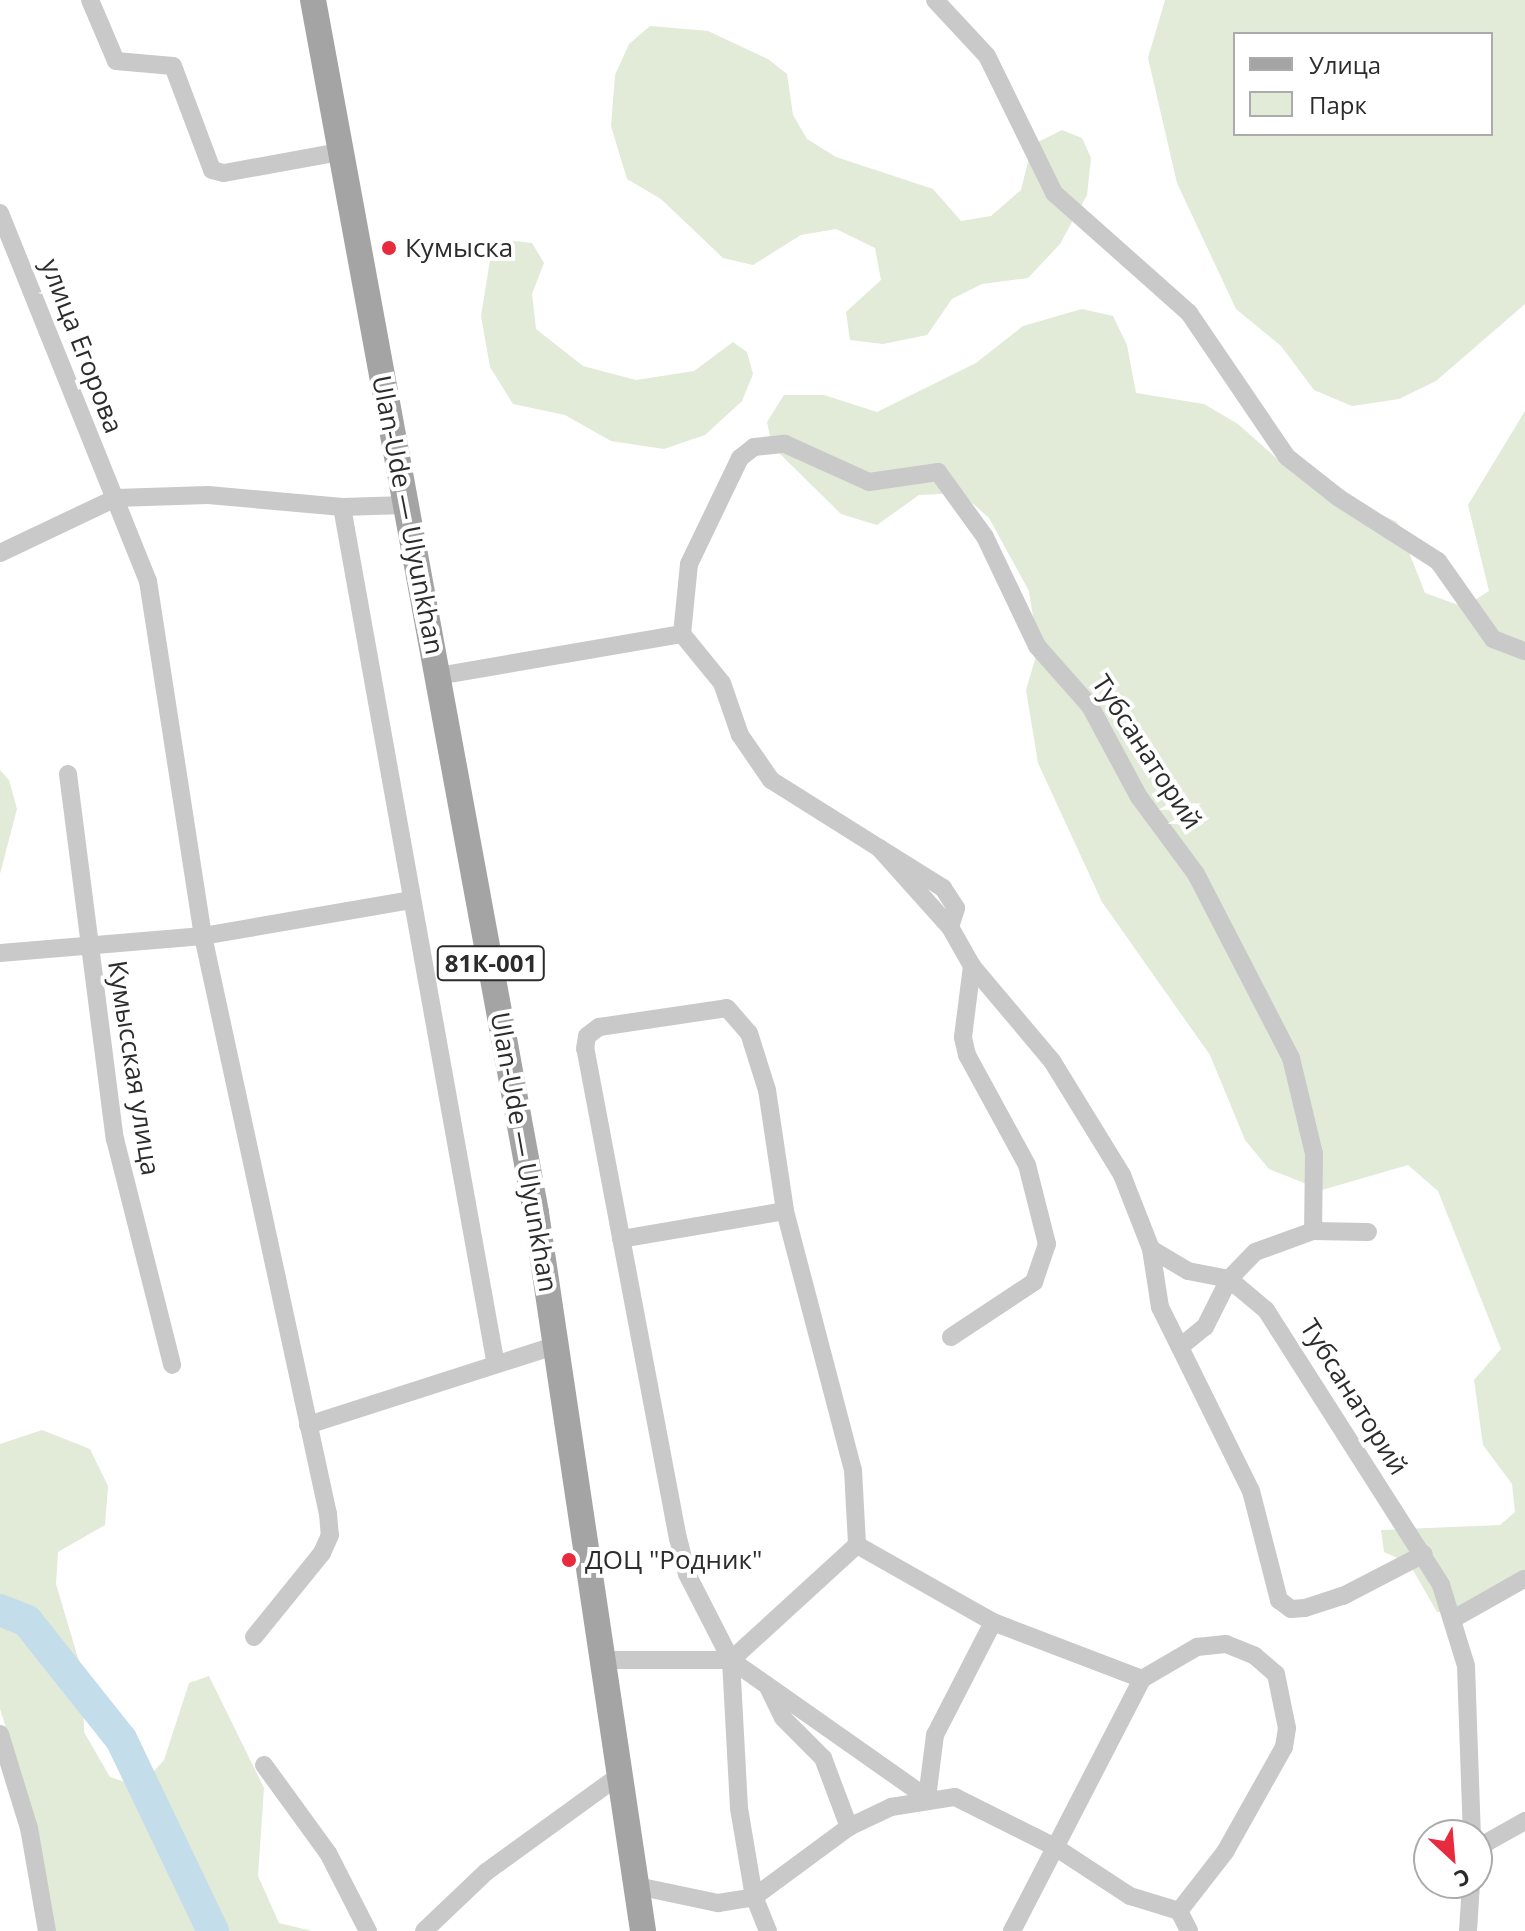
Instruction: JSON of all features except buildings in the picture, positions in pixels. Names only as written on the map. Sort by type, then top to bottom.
[{"type":"main road","name":"Ulan-Ude — Ulyunkhan","points":[[313,0],[557,1345],[643,1931]]},
{"type":"street","points":[[90,0],[116,61],[173,66],[212,170],[224,173],[340,152]]},
{"type":"street","points":[[935,0],[987,56],[1054,193],[1183,305],[1287,457],[1339,498],[1438,561],[1493,639],[1525,651]]},
{"type":"street","name":"улица Егорова","points":[[0,213],[148,581],[203,936],[330,1535],[254,1637]]},
{"type":"street","name":"Тубсанаторий","points":[[682,634],[689,564],[740,458],[754,447],[785,444],[869,482],[938,472],[985,537],[1037,646],[1090,706],[1139,797],[1189,864],[1291,1058],[1314,1154],[1313,1231]]},
{"type":"street","points":[[0,553],[116,498],[208,495],[342,507],[406,505]]},
{"type":"street","points":[[342,507],[495,1360]]},
{"type":"street","points":[[438,676],[682,634],[722,683],[740,735],[771,780],[879,848],[950,927],[972,966],[1065,1080],[1122,1175],[1151,1249],[1153,1288],[1251,1491],[1279,1600],[1291,1609],[1305,1608],[1343,1596],[1424,1554]]},
{"type":"street","name":"Кумысская улица","points":[[68,774],[115,1139],[172,1365]]},
{"type":"street","points":[[0,953],[203,936],[412,900]]},
{"type":"street","points":[[951,1337],[1034,1282],[1047,1244],[1027,1165],[967,1055],[963,1037],[972,966]]},
{"type":"street","points":[[768,1931],[754,1897],[739,1808],[731,1660],[687,1574],[678,1539],[585,1049],[587,1036],[599,1027],[727,1008],[749,1033],[767,1090],[785,1211],[853,1470],[857,1545]]},
{"type":"street","points":[[621,1239],[785,1211]]},
{"type":"street","points":[[1180,1347],[1205,1327],[1229,1279],[1255,1252],[1313,1231],[1368,1232]]},
{"type":"street","name":"Тубсанаторий","points":[[1151,1249],[1188,1271],[1229,1279],[1247,1290],[1286,1335],[1424,1554],[1455,1618],[1473,1732],[1472,1819]]},
{"type":"street","points":[[308,1425],[495,1360],[557,1345]]},
{"type":"street","points":[[731,1660],[857,1545]]},
{"type":"street","points":[[857,1545],[993,1622],[1142,1679]]},
{"type":"street","points":[[1455,1618],[1524,1579]]},
{"type":"street","points":[[927,1798],[935,1735],[993,1622]]},
{"type":"street","points":[[1012,1931],[1142,1679],[1197,1647],[1226,1644],[1255,1656],[1276,1674],[1284,1701],[1284,1747],[1225,1852],[1179,1911]]},
{"type":"street","points":[[603,1660],[731,1660],[927,1798],[980,1806],[1055,1847],[1130,1896],[1179,1911],[1189,1931]]},
{"type":"street","points":[[767,1686],[783,1718],[823,1758],[849,1827]]},
{"type":"street","points":[[0,1734],[27,1819],[47,1931]]},
{"type":"street","points":[[264,1765],[328,1853],[368,1931]]},
{"type":"street","points":[[424,1931],[486,1872],[620,1775]]},
{"type":"street","points":[[637,1886],[718,1903],[754,1897],[849,1827],[927,1798]]},
{"type":"street","points":[[1493,1839],[1525,1821]]},
{"type":"street","points":[[1468,1931],[1470,1899]]},
{"type":"green space","points":[[1165,0],[1525,0],[1525,304],[1436,381],[1399,399],[1352,406],[1314,390],[1281,346],[1236,309],[1177,183],[1148,58]]},
{"type":"green space","points":[[650,26],[708,31],[768,59],[787,74],[793,115],[807,139],[836,157],[933,189],[961,221],[991,216],[1021,190],[1032,145],[1062,130],[1082,138],[1091,158],[1087,195],[1060,244],[1028,278],[982,284],[952,299],[927,335],[883,344],[850,340],[846,312],[881,280],[875,248],[836,229],[801,235],[753,265],[723,258],[661,199],[627,179],[611,126],[615,75],[629,44]]},
{"type":"green space","points":[[506,240],[532,243],[544,263],[532,294],[536,329],[583,366],[636,380],[694,371],[733,342],[747,352],[753,374],[742,401],[705,435],[664,449],[611,441],[565,415],[513,404],[490,367],[481,316],[490,260]]},
{"type":"green space","points":[[1082,309],[1113,316],[1127,345],[1136,393],[1204,404],[1238,424],[1294,474],[1397,522],[1425,593],[1464,607],[1489,591],[1468,505],[1525,411],[1525,1586],[1475,1612],[1437,1612],[1409,1563],[1384,1552],[1381,1530],[1500,1525],[1515,1512],[1512,1484],[1483,1445],[1474,1380],[1501,1349],[1438,1191],[1408,1165],[1322,1190],[1269,1169],[1245,1140],[1210,1055],[1102,902],[1038,763],[1026,690],[1038,649],[1029,591],[989,518],[961,493],[919,495],[877,525],[841,514],[772,446],[767,422],[784,395],[824,395],[877,412],[976,363],[1023,326]]},
{"type":"green space","points":[[0,770],[9,780],[17,809],[0,874]]},
{"type":"green space","points":[[42,1430],[90,1449],[108,1486],[105,1525],[58,1552],[56,1584],[83,1675],[84,1732],[110,1777],[140,1787],[164,1760],[189,1683],[209,1676],[264,1788],[258,1876],[279,1923],[312,1931],[51,1931],[37,1828],[0,1709],[0,1444]]},
{"type":"waterway","points":[[0,1610],[27,1621],[121,1739],[213,1931]]},
{"type":"place","name":"Кумыска","points":[[389,248]]},
{"type":"place","name":"ДОЦ \"Родник\"","points":[[569,1560]]}]
